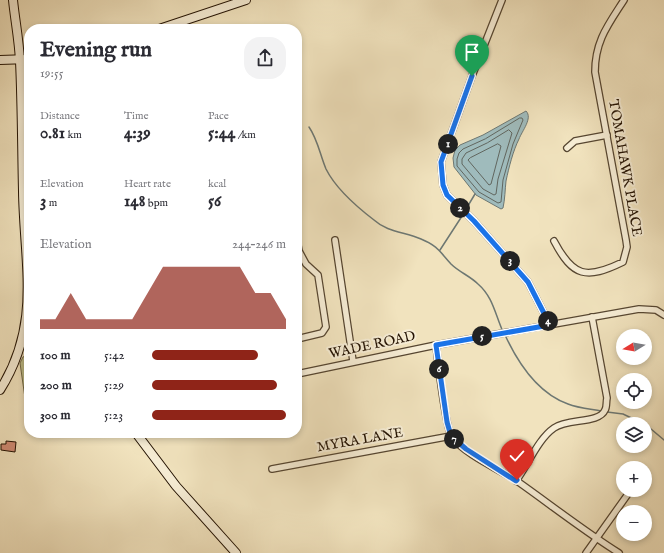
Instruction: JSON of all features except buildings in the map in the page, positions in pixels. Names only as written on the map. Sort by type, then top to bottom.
[{"type":"street","points":[[13,0],[20,60],[24,202]]},
{"type":"street","points":[[179,24],[246,0]]},
{"type":"street","points":[[502,0],[472,76],[441,162],[441,173],[447,195],[474,221],[528,282],[550,325]]},
{"type":"street","name":"TOMAHAWK PLACE","points":[[554,241],[569,265],[579,271],[590,272],[603,270],[623,262],[627,246],[595,61],[598,46],[609,23],[624,0]]},
{"type":"street","points":[[0,60],[24,60]]},
{"type":"street","points":[[567,148],[575,141],[607,135]]},
{"type":"street","points":[[335,240],[353,361]]},
{"type":"street","points":[[302,258],[306,264],[318,275],[326,327],[322,333],[302,338]]},
{"type":"street","name":"WADE ROAD","points":[[302,373],[353,361],[436,345],[638,309],[656,310],[664,315]]},
{"type":"street","points":[[516,481],[545,436],[554,428],[571,421],[592,420],[600,417],[605,410],[607,398],[592,317]]},
{"type":"street","points":[[0,390],[16,360],[24,329]]},
{"type":"street","points":[[436,345],[447,422],[451,436],[466,449],[516,481],[619,553]]},
{"type":"street","name":"MYRA LANE","points":[[272,469],[451,436]]},
{"type":"street","points":[[140,438],[176,486],[236,553]]},
{"type":"street","points":[[586,553],[626,497]]},
{"type":"shaded area","points":[[24,356],[24,391],[20,363]]},
{"type":"water","points":[[526,111],[528,114],[528,121],[511,159],[506,181],[503,208],[501,209],[476,195],[454,167],[453,158],[455,150],[460,145],[483,135]]},
{"type":"waterway","points":[[309,127],[317,142],[326,169],[335,184],[367,215],[379,224],[431,244],[454,267],[475,281],[487,294],[503,332]]},
{"type":"waterway","points":[[466,209],[475,194]]},
{"type":"waterway","points":[[440,250],[464,213]]},
{"type":"waterway","points":[[505,335],[522,366],[547,393],[572,405],[601,411]]},
{"type":"waterway","points":[[607,412],[623,414],[629,417]]},
{"type":"waterway","points":[[652,430],[664,440]]},
{"type":"route","points":[[472,76],[441,162],[443,185],[447,195],[474,221],[528,282],[550,325],[436,345],[447,422],[451,436],[466,449],[516,481],[517,480]]}]
